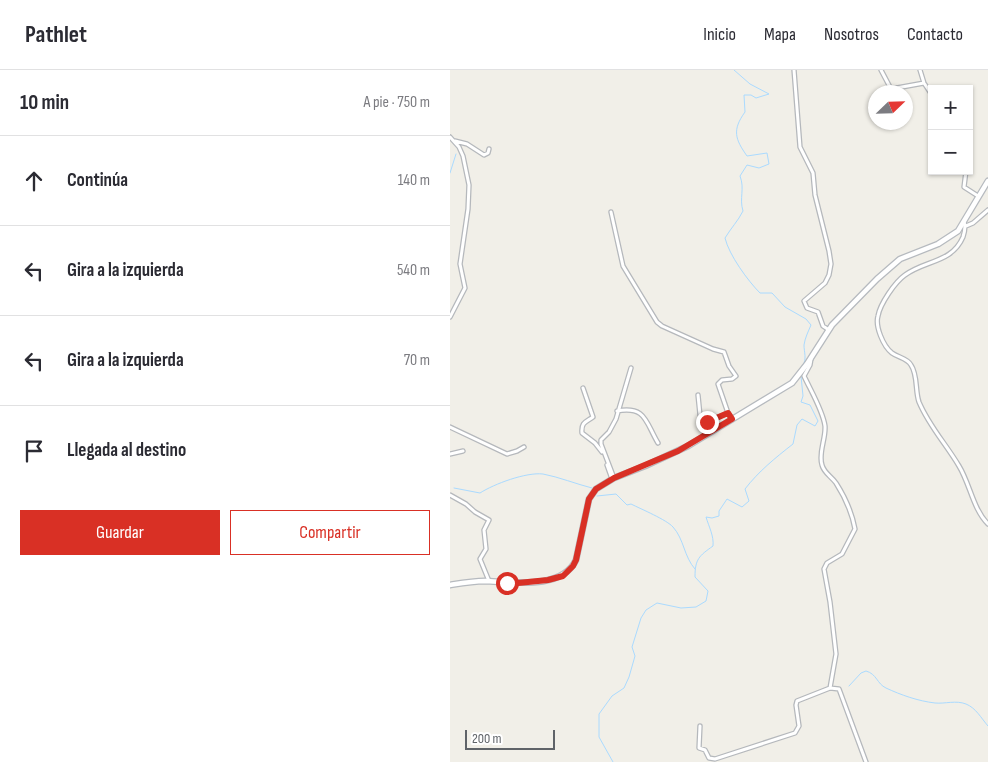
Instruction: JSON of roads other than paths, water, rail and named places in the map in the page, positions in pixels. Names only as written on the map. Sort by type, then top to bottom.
[{"type":"main road","points":[[450,585],[472,582],[518,583],[548,580],[560,577],[568,571],[573,566],[578,555],[589,499],[596,489],[613,478],[678,451],[782,390],[801,375],[829,330],[846,309],[894,263],[946,240],[965,224],[978,196],[988,181]]},
{"type":"street","points":[[794,70],[800,147],[813,174],[815,195],[829,251],[830,264],[825,283],[804,301],[807,308],[818,312],[823,326],[829,330]]},
{"type":"street","points":[[881,70],[891,89],[924,83]]},
{"type":"street","points":[[920,70],[928,89]]},
{"type":"street","points":[[450,138],[459,147],[464,156],[467,171],[468,209],[460,264],[465,288],[450,317]]},
{"type":"street","points":[[454,141],[466,144],[484,155],[488,153],[489,149]]},
{"type":"street","points":[[966,175],[964,187],[978,196]]},
{"type":"street","points":[[988,210],[973,223],[965,224],[964,236],[954,251],[934,263],[912,271],[897,283],[883,304],[877,318],[878,328],[888,348],[892,353],[907,360],[912,365],[918,399],[923,411],[959,466],[981,514],[988,524]]},
{"type":"street","points":[[611,212],[623,266],[657,322],[713,350],[724,352],[729,366],[736,376],[732,379],[722,380],[718,384],[732,419]]},
{"type":"street","points":[[613,478],[601,444],[602,437],[609,432],[613,425],[631,368]]},
{"type":"street","points":[[801,375],[824,421],[825,436],[821,454],[822,465],[826,473],[835,482],[848,506],[855,529],[842,554],[827,563],[824,569],[835,649],[830,688]]},
{"type":"street","points":[[583,388],[593,417],[584,422],[581,427],[582,433],[601,449],[613,478]]},
{"type":"street","points":[[698,395],[700,415],[703,422],[728,413]]},
{"type":"street","points":[[617,411],[632,409],[642,414],[658,443]]},
{"type":"street","points":[[450,427],[507,454],[524,447]]},
{"type":"street","points":[[450,454],[463,451]]},
{"type":"street","points":[[450,495],[489,520],[484,530],[486,548],[480,559],[489,582]]},
{"type":"street","points":[[700,726],[699,748],[706,750],[709,758],[715,760],[795,733],[799,726],[797,701],[830,688],[841,690],[866,762]]},
{"type":"waterway","points":[[734,70],[750,84],[769,94],[756,98],[751,95],[744,95],[745,112],[737,129],[738,139],[747,156],[767,153],[769,164],[759,168],[747,165],[740,176],[743,211],[725,238],[730,252],[750,282],[760,293],[772,293],[785,307],[806,319],[811,325],[804,342],[805,358],[803,365]]},
{"type":"waterway","points":[[450,173],[456,154]]},
{"type":"waterway","points":[[613,762],[599,737],[599,714],[612,696],[624,688],[629,677],[635,656],[632,647],[641,618],[646,610],[657,603],[681,608],[696,607],[706,601],[708,591],[695,577],[699,558],[713,546],[712,535],[706,517],[719,516],[719,511],[727,499],[742,507],[749,501],[745,489],[767,465],[793,444],[797,425],[802,419],[815,426],[818,421],[810,405],[801,402],[803,396],[801,376]]},
{"type":"waterway","points":[[454,488],[480,493],[510,479],[536,474],[549,475],[592,488]]},
{"type":"waterway","points":[[597,496],[616,494],[627,505],[631,504],[670,524],[677,532],[688,559],[695,569]]},
{"type":"waterway","points":[[849,686],[861,673],[870,672],[883,686],[892,691],[922,701],[966,704],[976,711],[988,726]]}]
